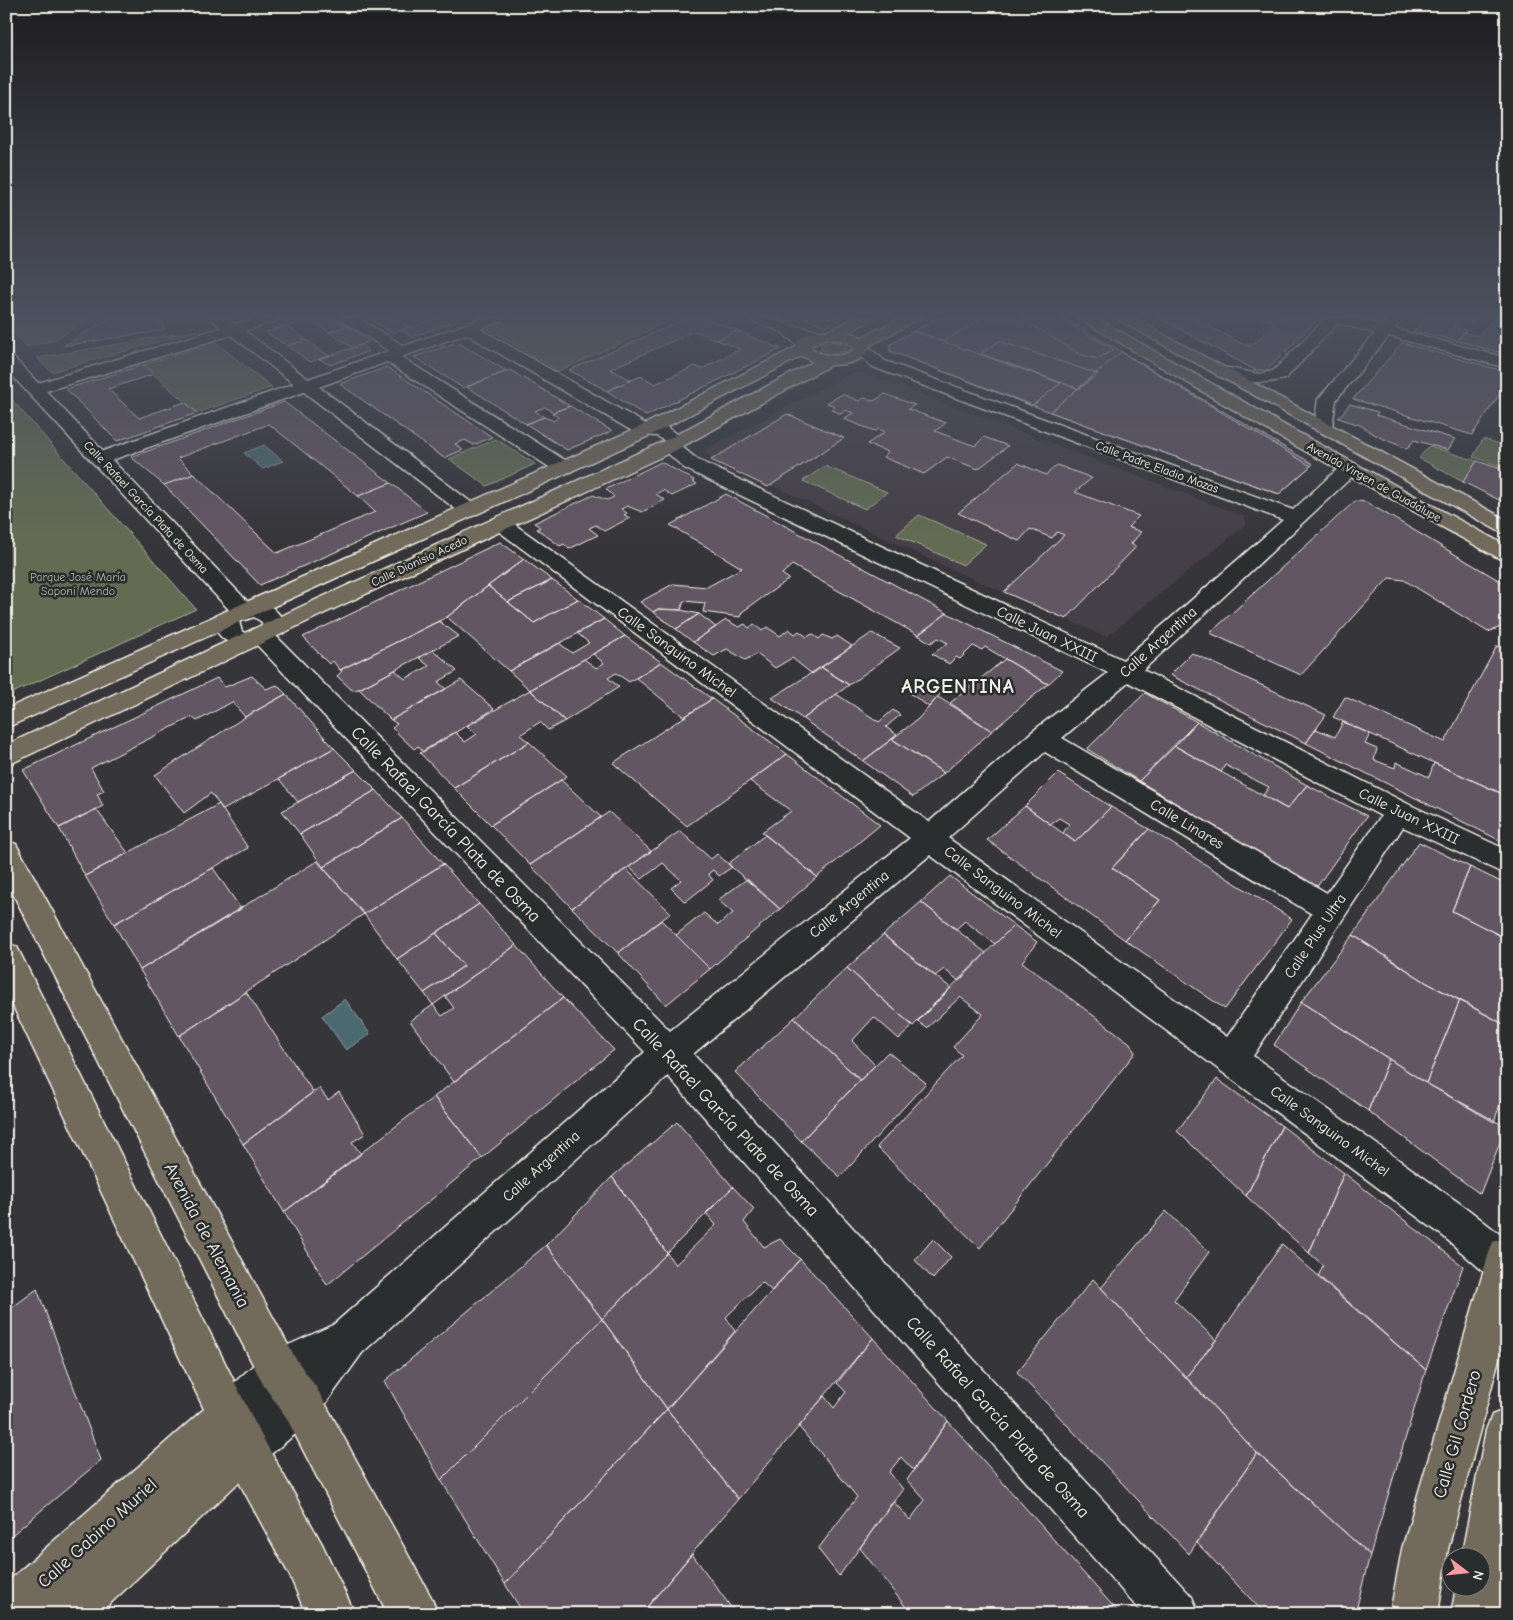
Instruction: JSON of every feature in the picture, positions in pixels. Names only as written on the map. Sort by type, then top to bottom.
[{"type":"main road","name":"Calle Dionisio Acedo","points":[[11,752],[469,510],[645,431],[715,394]]},
{"type":"main road","name":"Calle Dionisio Acedo","points":[[9,719],[500,524],[669,446],[771,394]]},
{"type":"main road","name":"Avenida Virgen de Guadalupe","points":[[1219,394],[1507,556]]},
{"type":"main road","name":"Avenida Virgen de Guadalupe","points":[[1262,394],[1507,528]]},
{"type":"main road","name":"Avenida de Alemania","points":[[6,852],[290,1386],[414,1614]]},
{"type":"main road","points":[[6,957],[237,1431],[317,1584]]},
{"type":"main road","name":"Calle Gil Cordero","points":[[1414,1614],[1425,1549],[1506,1260]]},
{"type":"main road","points":[[1483,1601],[1507,1430]]},
{"type":"main road","points":[[64,1614],[174,1487],[237,1431]]},
{"type":"main road","name":"Calle Gabino Muriel","points":[[7,1614],[174,1487]]},
{"type":"street","name":"Calle Rafael García Plata de Osma","points":[[38,394],[101,458],[251,624],[669,1052],[1175,1614]]},
{"type":"street","points":[[101,458],[281,394]]},
{"type":"street","points":[[316,394],[469,510]]},
{"type":"street","points":[[454,394],[564,468]]},
{"type":"street","name":"Calle Juan XXIII","points":[[583,394],[645,431],[644,440],[651,445],[669,446],[691,464],[1125,672],[1398,812],[1507,863]]},
{"type":"street","name":"Calle Padre Eladio Mozas","points":[[959,394],[1295,518]]},
{"type":"street","points":[[1323,427],[1327,400],[1332,394]]},
{"type":"street","name":"Calle Argentina","points":[[237,1431],[348,1339],[669,1052],[931,838],[958,811],[1042,738],[1125,672],[1350,468]]},
{"type":"street","name":"Calle Sanguino Michel","points":[[500,524],[931,838],[955,859],[1506,1260]]},
{"type":"street","name":"Calle Linares","points":[[1042,738],[1332,911]]},
{"type":"street","name":"Calle Plus Ultra","points":[[1232,1060],[1398,812]]},
{"type":"shaded area","points":[[812,394],[920,394],[1244,516],[1247,524],[1106,637],[950,569],[701,452]]},
{"type":"green space","name":"Parque José María Saponi Mendo","points":[[7,394],[196,609],[10,694],[6,688]]},
{"type":"green space","points":[[175,394],[253,394],[197,413]]},
{"type":"green space","points":[[496,439],[535,464],[487,486],[449,459]]},
{"type":"green space","points":[[1483,439],[1507,446],[1507,462],[1504,467],[1473,457]]},
{"type":"green space","points":[[1429,446],[1477,461],[1463,482],[1419,458]]},
{"type":"green space","points":[[825,466],[887,492],[865,509],[803,481]]},
{"type":"green space","points":[[919,515],[986,544],[963,565],[896,535]]},
{"type":"water","points":[[264,445],[283,461],[263,469],[244,453]]},
{"type":"water","points":[[345,999],[370,1034],[346,1050],[322,1016]]},
{"type":"building","points":[[71,394],[113,394],[139,418],[185,402],[197,413],[117,441]]},
{"type":"building","points":[[353,394],[427,394],[492,437],[474,445],[465,440],[455,444],[463,450],[444,458]]},
{"type":"building","points":[[478,394],[549,394],[570,406],[553,412],[545,407],[535,411],[544,417],[526,424]]},
{"type":"building","points":[[611,394],[691,394],[646,416]]},
{"type":"building","points":[[842,394],[859,401],[864,398],[874,401],[885,394],[915,405],[908,409],[946,423],[935,431],[975,446],[984,437],[1008,446],[978,469],[947,457],[924,474],[883,457],[888,452],[867,444],[885,432],[879,429],[875,431],[843,419],[853,413],[846,410],[841,414],[831,409],[835,406],[827,403]]},
{"type":"building","points":[[1000,394],[1048,394],[1032,406]]},
{"type":"building","points":[[1002,394],[1193,394],[1313,464],[1279,494]]},
{"type":"building","points":[[1072,394],[1190,394],[1311,466],[1279,494],[1050,412]]},
{"type":"building","points":[[1358,394],[1507,394],[1507,396],[1500,394],[1472,435],[1353,399]]},
{"type":"building","points":[[284,402],[391,483],[358,496],[269,424],[178,458],[194,474],[164,485],[131,457]]},
{"type":"building","points":[[1350,404],[1378,412],[1376,415],[1455,439],[1448,450],[1414,440],[1407,449],[1377,436],[1360,425],[1338,418]]},
{"type":"building","points":[[570,406],[612,431],[567,450],[526,424],[544,417],[554,421],[558,417],[552,413]]},
{"type":"building","points":[[787,414],[844,438],[768,487],[711,460]]},
{"type":"building","points":[[1477,461],[1507,471],[1507,504],[1463,482]]},
{"type":"building","points":[[661,462],[694,480],[692,481],[697,484],[672,496],[663,490],[656,494],[665,500],[642,512],[627,506],[621,509],[627,513],[624,515],[630,518],[604,531],[596,525],[589,528],[598,535],[569,549],[564,544],[560,546],[537,529],[540,527],[534,523],[593,495],[607,500],[614,497],[606,489]]},
{"type":"building","points":[[1018,463],[1046,475],[1057,465],[1092,478],[1075,492],[1139,516],[1128,527],[1141,532],[1131,544],[1136,547],[1066,619],[1004,592],[1064,535],[1057,532],[1052,538],[1030,529],[1019,541],[958,513]]},
{"type":"building","points":[[194,474],[277,553],[375,512],[358,496],[391,483],[427,512],[260,585],[164,485]]},
{"type":"building","points":[[726,494],[947,613],[918,635],[792,565],[782,574],[789,579],[742,612],[740,617],[703,612],[705,603],[684,601],[681,610],[658,609],[653,612],[640,602],[673,584],[707,587],[742,568],[670,525]]},
{"type":"building","points":[[1355,501],[1366,502],[1507,585],[1507,631],[1501,627],[1488,632],[1404,580],[1389,578],[1301,675],[1210,633]]},
{"type":"building","points":[[500,542],[524,559],[447,617],[340,670],[333,661],[329,664],[303,637]]},
{"type":"building","points":[[524,559],[552,580],[508,602],[488,586]]},
{"type":"building","points":[[552,580],[578,599],[534,623],[508,602]]},
{"type":"building","points":[[488,586],[534,623],[578,599],[604,619],[509,671],[447,617]]},
{"type":"building","points":[[658,609],[681,610],[699,614],[676,629],[653,612]]},
{"type":"building","points":[[947,613],[1062,671],[1048,684],[985,647],[982,650],[973,646],[960,659],[956,657],[949,664],[932,654],[948,643],[938,638],[931,643],[918,635]]},
{"type":"building","points":[[699,614],[716,627],[693,642],[676,629]]},
{"type":"building","points":[[604,619],[625,636],[530,690],[509,671],[559,643],[572,653],[589,643],[577,633]]},
{"type":"building","points":[[726,620],[739,627],[745,624],[749,628],[754,624],[762,631],[767,627],[780,636],[789,629],[795,634],[799,631],[807,637],[812,634],[819,639],[823,635],[832,639],[837,636],[852,646],[812,674],[792,658],[775,668],[757,654],[745,660],[727,649],[714,656],[693,642]]},
{"type":"building","points":[[439,621],[459,636],[359,689],[352,690],[337,676],[342,671],[340,670]]},
{"type":"building","points":[[872,633],[900,648],[849,685],[821,667]]},
{"type":"building","points":[[625,636],[661,662],[629,682],[616,673],[608,678],[619,687],[565,721],[530,690],[584,659],[596,668],[604,663],[593,654]]},
{"type":"building","points":[[1497,646],[1507,649],[1507,796],[1333,717],[1345,697],[1445,742]]},
{"type":"building","points":[[433,650],[457,671],[438,682],[446,689],[391,720],[359,689],[395,670],[405,679],[429,666],[419,658]]},
{"type":"building","points":[[1192,653],[1326,715],[1306,743],[1170,675]]},
{"type":"building","points":[[1005,659],[1048,684],[992,731],[950,703]]},
{"type":"building","points":[[661,662],[712,699],[684,717],[636,678]]},
{"type":"building","points":[[821,667],[849,685],[803,719],[772,698]]},
{"type":"building","points":[[252,676],[266,689],[277,685],[286,694],[245,717],[232,702],[197,721],[192,717],[91,768],[104,791],[97,794],[103,806],[59,828],[23,770],[217,678],[225,687]]},
{"type":"building","points":[[461,680],[494,709],[423,752],[418,746],[414,749],[392,728],[397,724],[391,720]]},
{"type":"building","points":[[923,681],[942,692],[929,707],[908,692]]},
{"type":"building","points":[[530,690],[565,721],[548,730],[540,722],[520,735],[529,742],[454,788],[420,753],[455,732],[465,742],[477,734],[467,726]]},
{"type":"building","points":[[1145,693],[1197,722],[1139,781],[1087,749]]},
{"type":"building","points":[[286,694],[334,748],[223,810],[211,793],[184,813],[155,775],[245,717]]},
{"type":"building","points":[[836,694],[879,722],[893,710],[900,715],[886,727],[897,735],[863,761],[803,719]]},
{"type":"building","points":[[938,697],[992,731],[944,773],[892,739],[918,719]]},
{"type":"building","points":[[712,699],[787,754],[687,826],[613,763]]},
{"type":"building","points":[[1197,722],[1307,785],[1287,809],[1263,795],[1269,787],[1225,765],[1221,772],[1175,746]]},
{"type":"building","points":[[1343,722],[1370,734],[1365,744],[1377,749],[1374,760],[1395,768],[1396,762],[1429,777],[1434,763],[1507,796],[1507,844],[1306,743],[1316,729],[1335,737]]},
{"type":"building","points":[[892,739],[944,773],[913,797],[863,761]]},
{"type":"building","points":[[529,742],[567,776],[491,825],[454,788]]},
{"type":"building","points":[[1175,746],[1287,809],[1307,785],[1367,816],[1316,888],[1139,781]]},
{"type":"building","points":[[334,748],[356,770],[298,802],[279,779]]},
{"type":"building","points":[[787,754],[880,825],[817,877],[762,832],[791,811],[750,781]]},
{"type":"building","points":[[356,770],[376,790],[300,834],[282,811]]},
{"type":"building","points":[[1058,773],[1111,807],[1075,842],[1063,833],[1069,824],[1059,818],[1050,824],[1025,806]]},
{"type":"building","points":[[561,780],[601,817],[530,865],[491,825]]},
{"type":"building","points":[[376,790],[402,818],[323,867],[300,834]]},
{"type":"building","points":[[219,804],[248,848],[114,924],[85,876]]},
{"type":"building","points":[[1025,806],[1075,842],[1111,807],[1149,829],[1112,868],[1160,900],[1125,940],[987,840]]},
{"type":"building","points":[[96,809],[128,853],[85,876],[59,828]]},
{"type":"building","points":[[609,812],[651,851],[572,908],[530,865]]},
{"type":"building","points":[[402,818],[443,864],[364,914],[323,867]]},
{"type":"building","points":[[1149,829],[1292,919],[1225,1009],[1125,940],[1160,900],[1112,868]]},
{"type":"building","points":[[680,831],[711,859],[717,854],[732,867],[719,876],[713,870],[708,874],[713,880],[685,902],[671,888],[681,880],[663,863],[642,879],[629,867]]},
{"type":"building","points":[[765,835],[817,877],[780,909],[728,864]]},
{"type":"building","points":[[1419,842],[1470,867],[1452,911],[1507,939],[1507,1026],[1427,983],[1353,935]]},
{"type":"building","points":[[317,861],[364,914],[179,1036],[140,970]]},
{"type":"building","points":[[443,864],[479,904],[397,959],[364,914]]},
{"type":"building","points":[[1470,867],[1507,885],[1507,939],[1452,911]]},
{"type":"building","points":[[213,868],[241,909],[140,970],[114,924]]},
{"type":"building","points":[[626,869],[671,913],[618,953],[572,908]]},
{"type":"building","points":[[950,876],[1014,925],[995,944],[965,921],[956,929],[921,902]]},
{"type":"building","points":[[747,879],[780,909],[710,969],[676,935],[704,913],[718,925],[733,913],[718,900]]},
{"type":"building","points":[[921,902],[986,953],[959,981],[944,969],[935,976],[883,935]]},
{"type":"building","points":[[479,904],[516,945],[433,1005],[424,993],[464,966],[436,933]]},
{"type":"building","points":[[661,920],[710,969],[666,1005],[618,953]]},
{"type":"building","points":[[1014,925],[1037,942],[1022,962],[1130,1043],[1135,1053],[980,1248],[877,1147],[962,1055],[953,1047],[983,1014],[960,997],[927,1028],[917,1021]]},
{"type":"building","points":[[436,933],[464,966],[424,993],[397,959]]},
{"type":"building","points":[[883,935],[951,988],[913,1026],[847,968]]},
{"type":"building","points":[[1353,935],[1427,983],[1460,1000],[1426,1083],[1301,1002]]},
{"type":"building","points":[[516,945],[563,998],[454,1082],[410,1021],[433,1005],[442,1016],[454,1008],[445,996]]},
{"type":"building","points":[[847,968],[913,1026],[899,1039],[874,1017],[852,1041],[875,1065],[860,1080],[794,1018]]},
{"type":"building","points":[[246,992],[313,1092],[243,1144],[179,1036]]},
{"type":"building","points":[[563,998],[614,1050],[482,1158],[434,1097]]},
{"type":"building","points":[[1460,1000],[1507,1026],[1507,1084],[1494,1122],[1426,1083]]},
{"type":"building","points":[[1301,1002],[1389,1059],[1368,1111],[1274,1045]]},
{"type":"building","points":[[794,1018],[860,1080],[801,1141],[735,1072]]},
{"type":"building","points":[[888,1052],[926,1083],[840,1177],[801,1141]]},
{"type":"building","points":[[1389,1059],[1426,1083],[1506,1127],[1480,1194],[1368,1111]]},
{"type":"building","points":[[1217,1079],[1282,1126],[1246,1196],[1177,1131]]},
{"type":"building","points":[[319,1088],[328,1100],[339,1092],[365,1134],[352,1142],[361,1154],[284,1212],[243,1144]]},
{"type":"building","points":[[434,1097],[482,1158],[327,1285],[284,1212]]},
{"type":"building","points":[[677,1122],[733,1187],[667,1253],[612,1177]]},
{"type":"building","points":[[1282,1126],[1344,1173],[1309,1253],[1246,1196]]},
{"type":"building","points":[[1344,1173],[1463,1266],[1426,1370],[1318,1277],[1323,1265],[1309,1253]]},
{"type":"building","points":[[612,1177],[667,1253],[602,1319],[546,1245]]},
{"type":"building","points":[[733,1187],[754,1209],[744,1222],[764,1247],[780,1239],[800,1259],[772,1291],[762,1282],[726,1317],[735,1331],[667,1409],[602,1319],[667,1253],[675,1265],[716,1225],[706,1213]]},
{"type":"building","points":[[1166,1211],[1209,1252],[1174,1300],[1216,1340],[1186,1377],[1101,1288]]},
{"type":"building","points":[[933,1239],[951,1257],[933,1279],[915,1260]]},
{"type":"building","points":[[1282,1244],[1426,1370],[1370,1555],[1257,1453],[1186,1377],[1216,1340]]},
{"type":"building","points":[[546,1245],[602,1319],[441,1480],[385,1381]]},
{"type":"building","points":[[800,1259],[873,1338],[738,1499],[667,1409]]},
{"type":"building","points":[[1093,1279],[1257,1453],[1189,1554],[1017,1372]]},
{"type":"building","points":[[37,1289],[101,1460],[6,1540],[6,1312]]},
{"type":"building","points":[[602,1319],[667,1409],[505,1584],[441,1480]]},
{"type":"building","points":[[873,1338],[948,1421],[913,1470],[901,1457],[889,1472],[903,1489],[839,1576],[818,1549],[857,1497],[799,1427],[824,1396],[834,1408],[846,1392],[837,1383]]},
{"type":"building","points":[[667,1409],[738,1499],[641,1614],[524,1614],[505,1584]]},
{"type":"building","points":[[948,1421],[1120,1614],[911,1614],[860,1548],[893,1501],[910,1520],[925,1500],[907,1480]]},
{"type":"building","points":[[1257,1453],[1370,1555],[1355,1614],[1265,1614],[1197,1543]]},
{"type":"building","points":[[692,1554],[736,1614],[652,1614],[648,1606]]},
{"type":"district","name":"ARGENTINA","points":[[958,686]]}]
